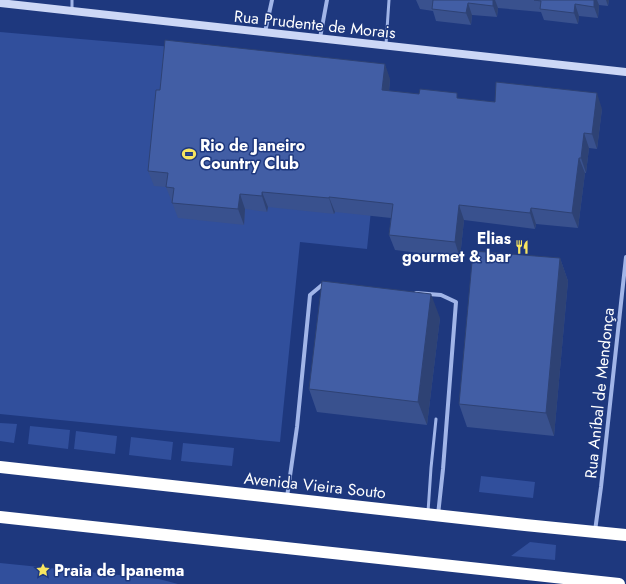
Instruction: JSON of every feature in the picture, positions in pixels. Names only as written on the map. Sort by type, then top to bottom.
[{"type":"highway","name":"Avenida Vieira Souto","points":[[0,467],[626,535]]},
{"type":"highway","points":[[0,517],[619,584]]},
{"type":"main road","name":"Rua Prudente de Morais","points":[[0,3],[626,72]]},
{"type":"street","points":[[265,32],[272,0]]},
{"type":"street","points":[[320,39],[327,0]]},
{"type":"street","name":"Rua Aníbal de Mendonça","points":[[595,531],[626,257]]},
{"type":"street","points":[[287,498],[297,427],[310,295],[322,285],[330,285]]},
{"type":"street","points":[[409,292],[441,295],[456,302],[443,469],[433,515]]},
{"type":"lane","points":[[72,0],[72,11]]},
{"type":"lane","points":[[386,46],[389,0]]},
{"type":"lane","points":[[433,515],[431,468],[436,418]]},
{"type":"shaded area","name":"Rio de Janeiro Country Club","points":[[0,32],[386,66],[367,249],[300,242],[280,442],[0,414]]},
{"type":"shaded area","points":[[0,423],[17,424],[14,443],[0,441]]},
{"type":"shaded area","points":[[30,426],[70,430],[68,449],[28,444]]},
{"type":"shaded area","points":[[76,431],[117,436],[115,454],[74,449]]},
{"type":"shaded area","points":[[131,437],[173,442],[171,460],[129,455]]},
{"type":"shaded area","points":[[183,443],[234,448],[232,466],[181,461]]},
{"type":"shaded area","points":[[481,476],[535,482],[533,498],[479,492]]},
{"type":"shaded area","points":[[530,542],[556,545],[555,560],[511,556]]},
{"type":"shaded area","name":"Praia de Ipanema","points":[[0,563],[159,579],[178,584],[0,584]]},
{"type":"building","points":[[433,0],[493,0],[493,6],[468,3],[466,13],[432,9]]},
{"type":"building","points":[[534,0],[594,0],[594,7],[575,4],[574,13],[540,9],[541,1]]},
{"type":"building","points":[[165,40],[385,64],[382,90],[419,94],[420,89],[457,93],[457,98],[495,102],[496,82],[597,93],[592,134],[584,133],[581,158],[579,158],[572,213],[531,208],[530,213],[459,205],[455,242],[389,235],[393,204],[262,192],[262,196],[240,194],[238,209],[172,203],[174,188],[166,187],[168,173],[148,171],[156,90],[160,90]]},
{"type":"building","points":[[473,251],[560,258],[546,413],[459,404]]},
{"type":"building","points":[[322,281],[431,294],[418,402],[309,389]]},
{"type":"place","name":"Rio de Janeiro Country Club","points":[[189,154]]},
{"type":"place","name":"Elias gourmet & bar","points":[[522,247]]},
{"type":"place","name":"Praia de Ipanema","points":[[43,570]]}]
